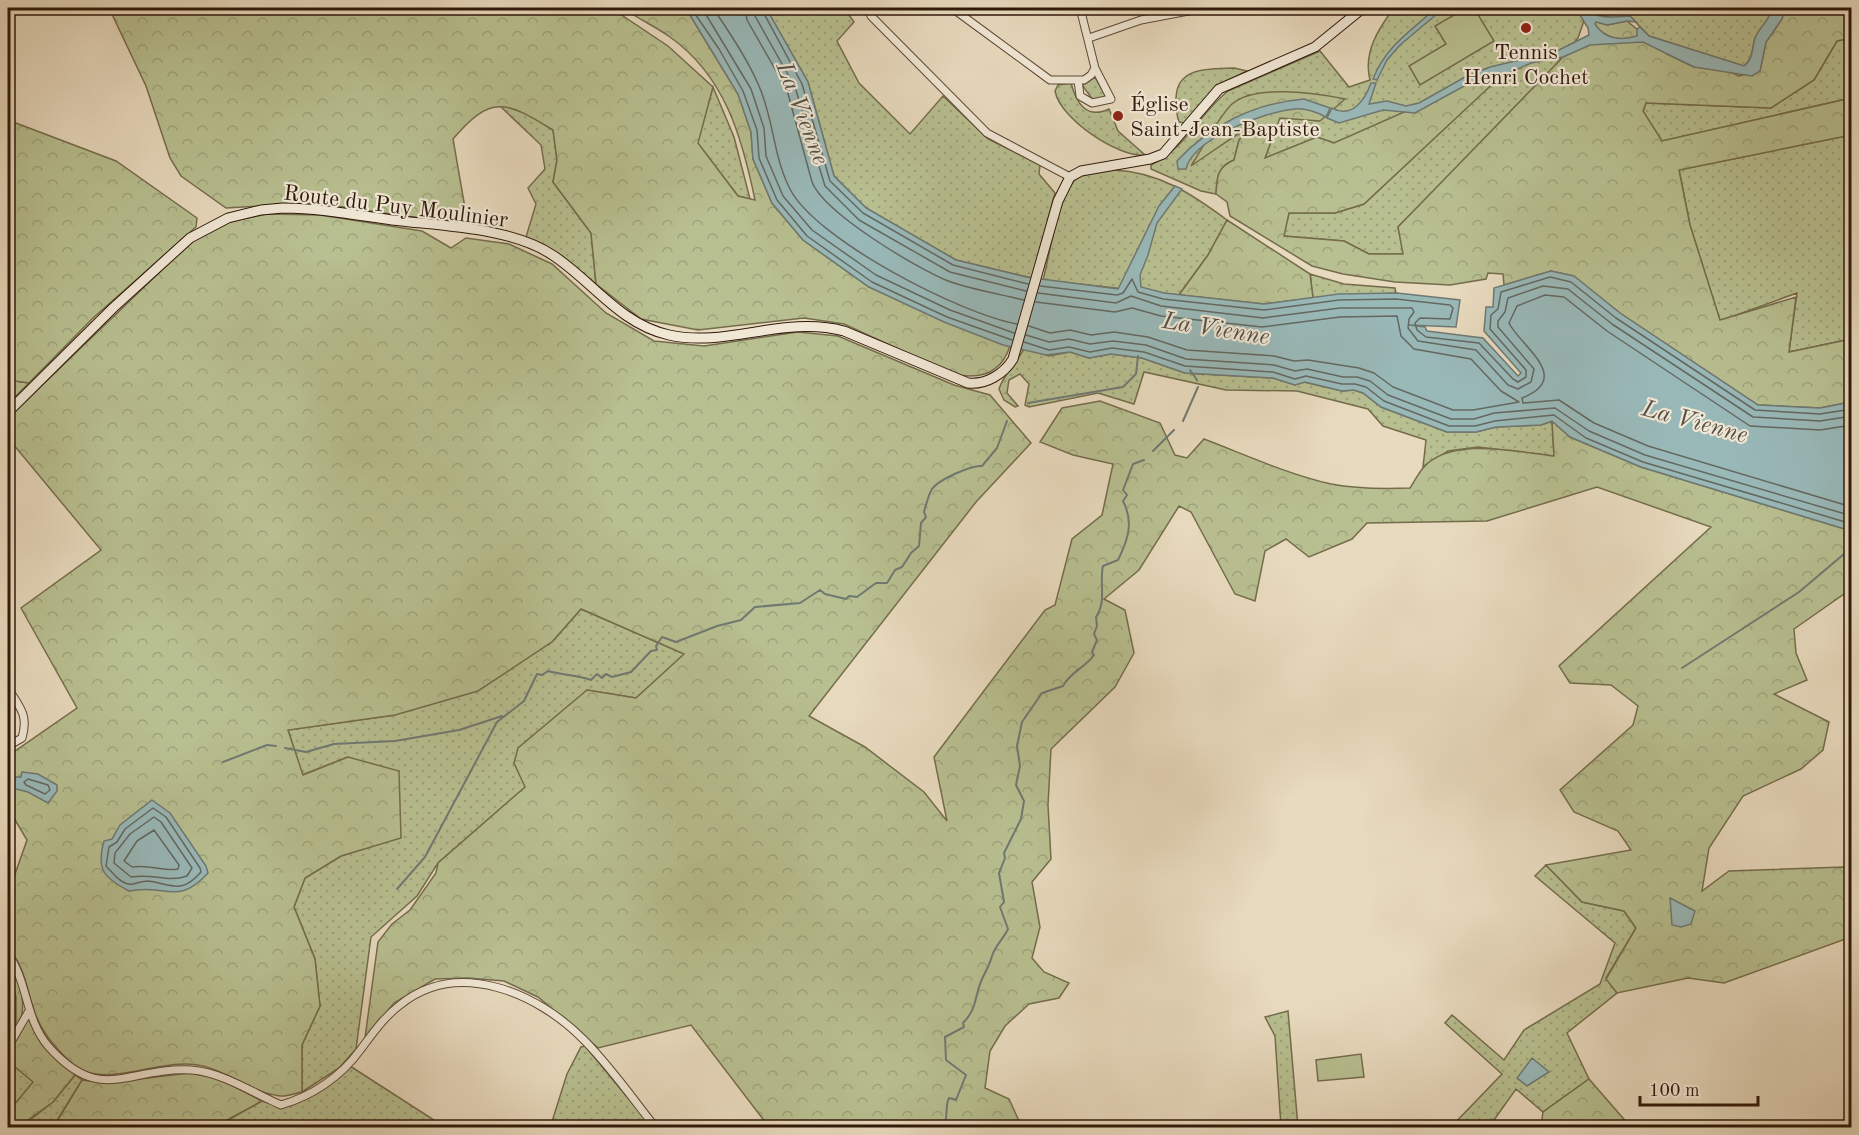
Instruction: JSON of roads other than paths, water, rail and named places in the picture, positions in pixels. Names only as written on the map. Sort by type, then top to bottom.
[{"type":"main road","points":[[1070,177],[1082,171],[1150,159],[1163,154],[1219,89],[1315,47],[1363,8]]},
{"type":"main road","name":"Route du Puy Moulinier","points":[[8,412],[113,308],[190,238],[228,218],[261,210],[284,208],[411,222],[519,240],[554,256],[631,319],[668,334],[705,338],[800,324],[824,325],[975,384],[1002,372],[1008,366],[1015,351],[1058,201],[1070,177]]},
{"type":"street","points":[[868,8],[871,16],[987,133],[1070,177]]},
{"type":"street","points":[[952,8],[1050,80],[1078,80],[1091,75],[1095,68]]},
{"type":"street","points":[[1078,80],[1080,96],[1092,103],[1111,99],[1095,68],[1080,8]]},
{"type":"street","points":[[1089,38],[1141,20],[1204,8]]},
{"type":"street","points":[[8,688],[23,712],[26,723],[22,738],[8,746]]},
{"type":"street","points":[[8,954],[24,986],[29,1011],[38,1033],[74,1071],[85,1077],[108,1081],[162,1071],[193,1070],[221,1077],[281,1105],[303,1098],[335,1077],[400,1004],[420,993],[447,984],[472,982],[499,986],[562,1022],[584,1039],[656,1128]]},
{"type":"street","points":[[8,1043],[11,1042],[29,1011]]},
{"type":"water","name":"La Vienne","points":[[680,8],[766,8],[808,82],[834,176],[866,208],[956,260],[1026,277],[1118,289],[1159,206],[1175,186],[1182,189],[1157,223],[1140,275],[1141,287],[1164,293],[1264,304],[1339,294],[1397,293],[1460,300],[1456,327],[1409,325],[1425,327],[1427,331],[1483,338],[1518,376],[1521,373],[1484,331],[1486,307],[1493,307],[1494,288],[1551,271],[1574,276],[1620,313],[1758,405],[1820,408],[1851,402],[1851,529],[1848,530],[1641,467],[1570,437],[1552,421],[1541,425],[1496,427],[1476,432],[1447,432],[1381,407],[1363,393],[1354,390],[1342,391],[1305,382],[1295,385],[1273,378],[1185,373],[1142,358],[1111,354],[1089,358],[1070,352],[1046,355],[1003,345],[944,322],[869,287],[803,240],[772,203],[753,159],[751,132],[738,94],[690,15]]},
{"type":"water","points":[[1436,8],[1444,8],[1400,45],[1387,60],[1377,80],[1373,79],[1378,67],[1392,48]]},
{"type":"water","points":[[1584,8],[1600,16],[1630,16],[1636,22],[1627,21],[1607,25],[1596,22],[1595,24],[1603,33],[1613,38],[1637,36],[1637,29],[1640,27],[1649,36],[1744,66],[1751,57],[1755,38],[1772,8],[1785,8],[1782,19],[1766,42],[1760,71],[1752,76],[1694,67],[1643,42],[1590,45],[1563,57],[1531,63],[1511,72],[1466,85],[1415,113],[1383,110],[1339,123],[1327,118],[1332,108],[1346,111],[1357,106],[1371,83],[1376,83],[1369,104],[1387,101],[1406,106],[1419,103],[1465,77],[1490,67],[1557,51],[1589,35],[1588,28],[1578,12]]},
{"type":"water","points":[[1304,99],[1330,108],[1326,117],[1303,109],[1265,115],[1215,138],[1201,147],[1191,158],[1186,169],[1178,169],[1177,161],[1190,148],[1234,118],[1268,105]]},
{"type":"water","points":[[22,772],[38,774],[57,785],[57,791],[48,803],[28,792],[8,787],[8,777],[21,777]]},
{"type":"water","points":[[152,800],[170,813],[206,866],[208,873],[188,889],[179,892],[141,889],[129,891],[113,882],[104,872],[101,859],[104,841],[112,839],[120,825]]},
{"type":"water","points":[[1670,898],[1695,911],[1691,924],[1681,927],[1672,925]]},
{"type":"water","points":[[1532,1058],[1549,1072],[1527,1086],[1517,1078]]},
{"type":"waterway","points":[[1028,403],[1123,387],[1136,374],[1138,356]]},
{"type":"waterway","points":[[1190,370],[1197,380]]},
{"type":"waterway","points":[[1183,421],[1198,387]]},
{"type":"waterway","points":[[397,889],[425,857],[497,722],[524,701],[537,674],[542,675],[548,671],[591,680],[597,674],[602,678],[606,674],[612,677],[631,672],[651,651],[657,650],[656,646],[662,637],[676,642],[717,626],[741,620],[755,607],[800,603],[820,590],[825,594],[846,599],[849,596],[857,597],[876,583],[887,583],[895,570],[902,567],[911,553],[919,546],[921,523],[926,517],[924,512],[932,489],[955,474],[982,466],[997,448],[1007,421]]},
{"type":"waterway","points":[[1153,451],[1174,430]]},
{"type":"waterway","points":[[944,1128],[949,1098],[956,1100],[966,1075],[946,1060],[945,1037],[964,1027],[963,1023],[974,1007],[980,984],[993,952],[1008,929],[1000,907],[1004,902],[999,873],[1005,858],[1004,853],[1021,819],[1024,801],[1016,785],[1020,766],[1017,746],[1022,722],[1042,693],[1063,686],[1094,655],[1092,652],[1097,640],[1094,634],[1102,598],[1103,566],[1118,560],[1125,545],[1129,524],[1123,501],[1127,495],[1123,490],[1133,464],[1144,460]]},
{"type":"waterway","points":[[1682,668],[1799,592],[1844,554],[1852,537]]},
{"type":"waterway","points":[[285,748],[306,752],[334,744],[395,741],[459,730],[502,716]]},
{"type":"waterway","points":[[223,762],[267,745],[276,746]]},
{"type":"place","name":"Tennis Henri Cochet","points":[[1526,28]]},
{"type":"place","name":"Église Saint-Jean-Baptiste","points":[[1118,116]]}]
